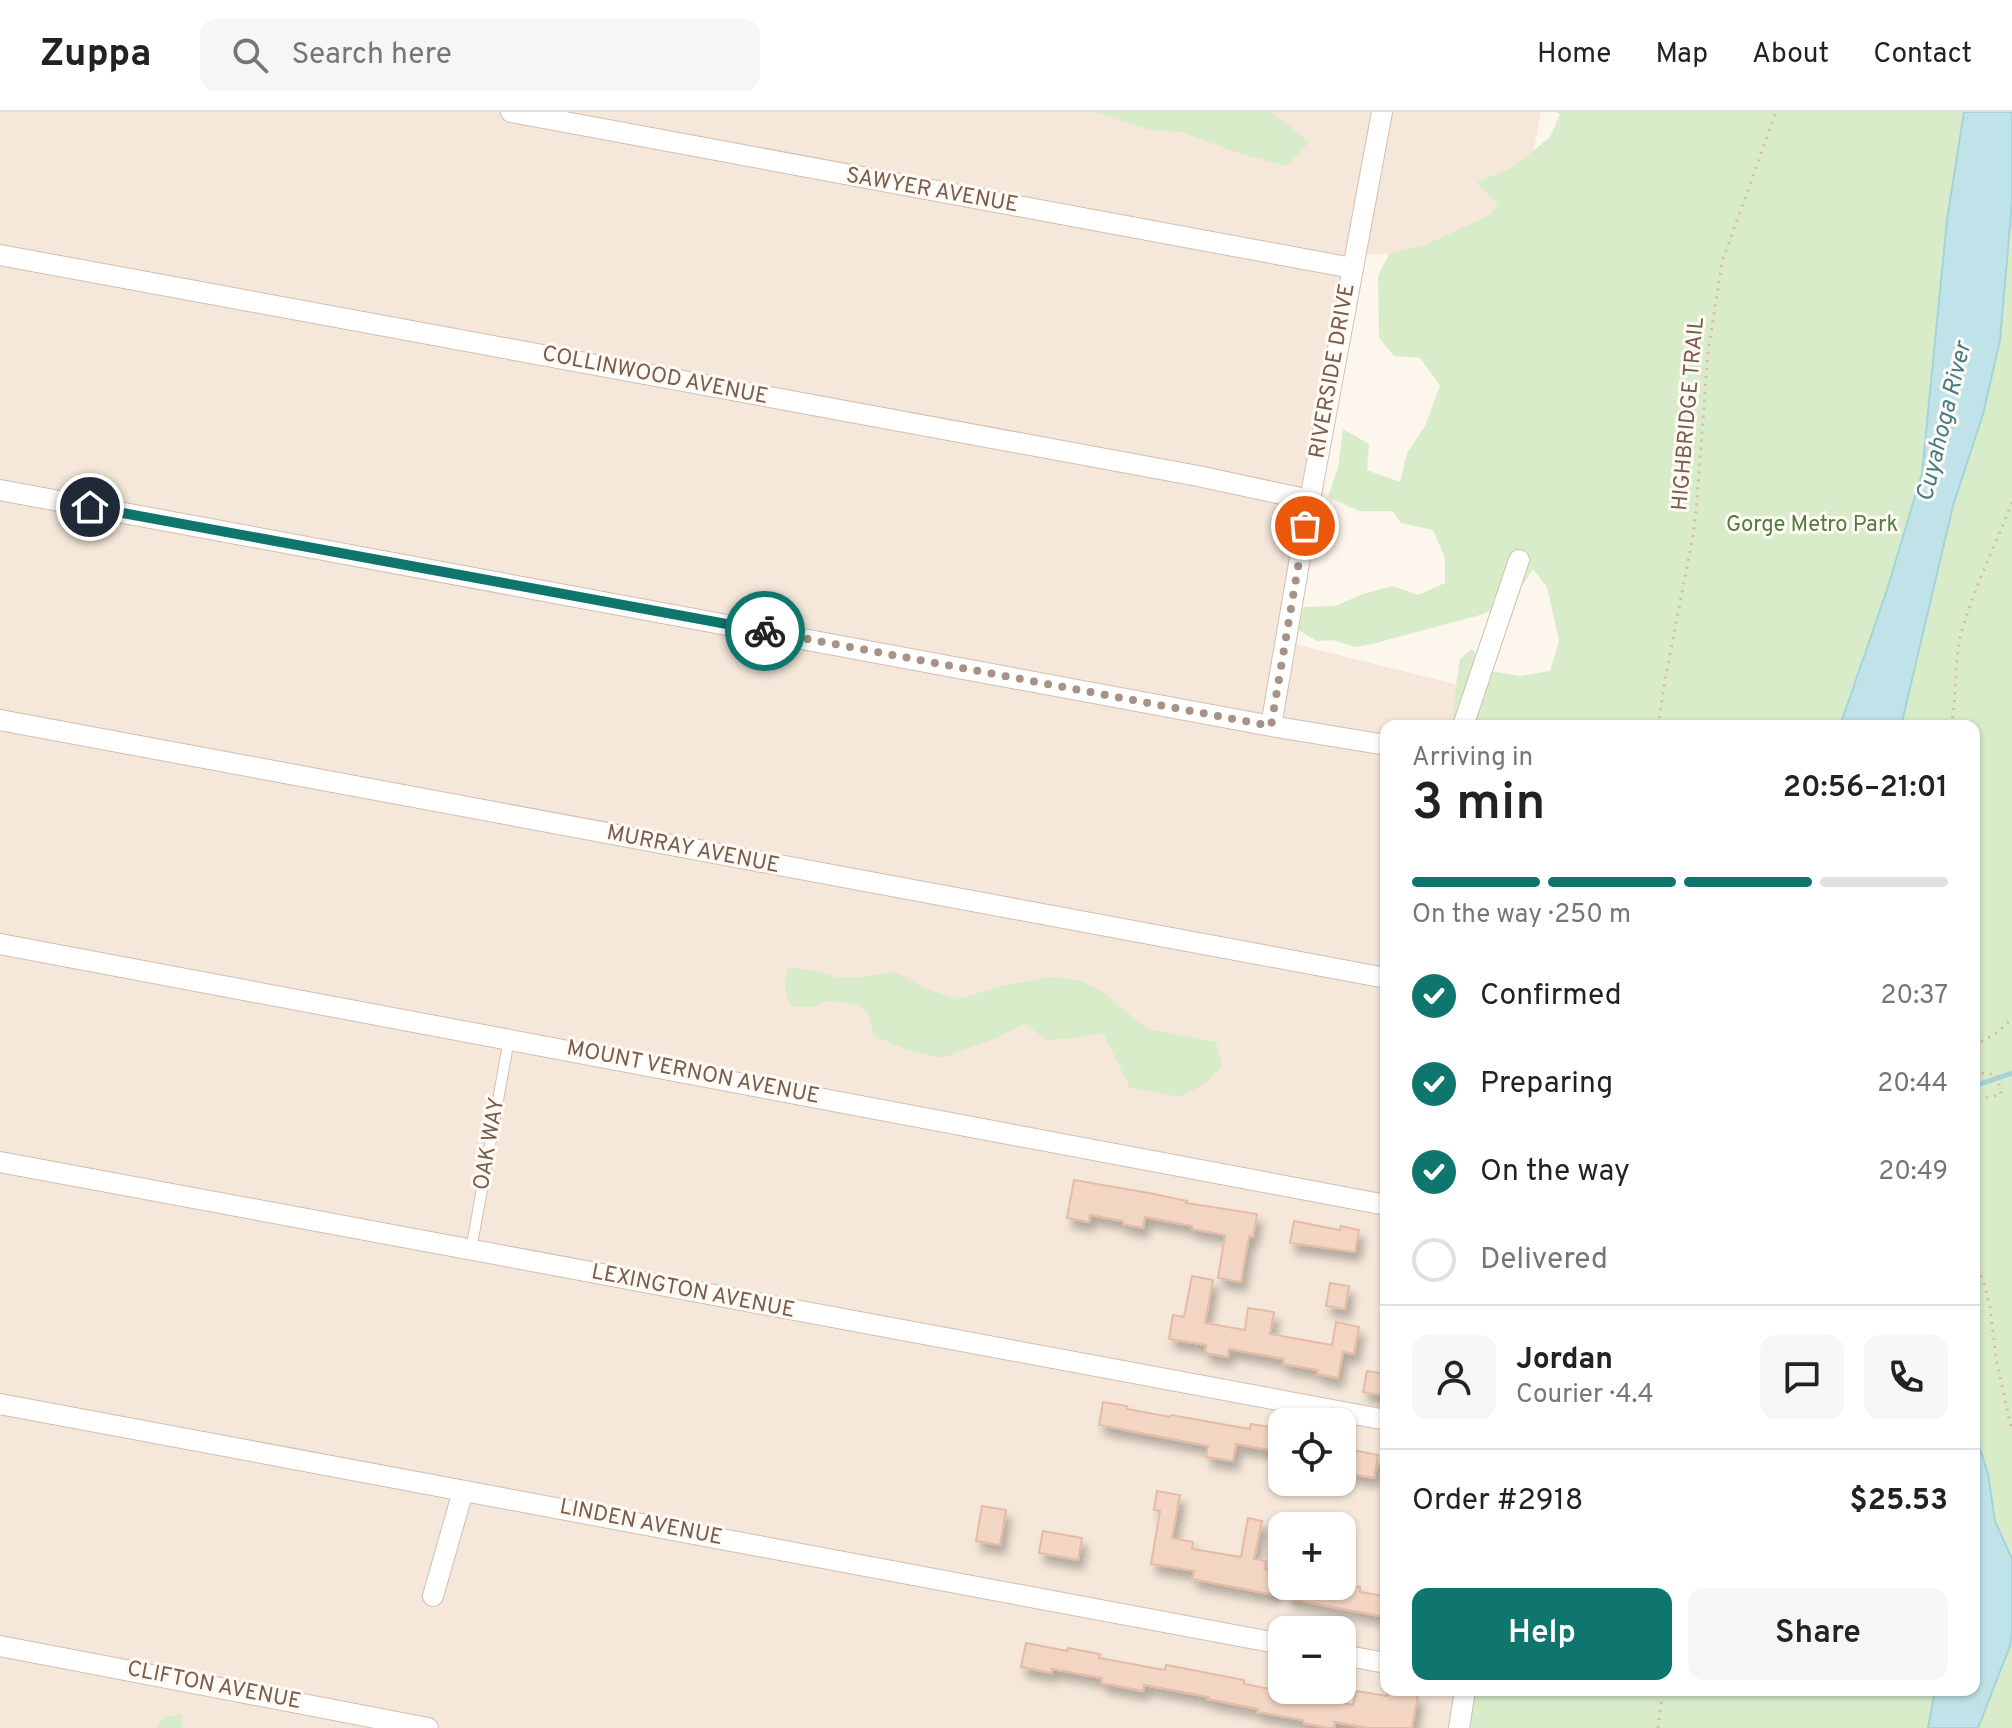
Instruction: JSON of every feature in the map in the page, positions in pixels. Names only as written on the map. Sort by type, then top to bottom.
[{"type":"street","name":"SAWYER AVENUE","points":[[511,112],[1352,268]]},
{"type":"street","name":"RIVERSIDE DRIVE","points":[[1271,726],[1382,112]]},
{"type":"street","name":"COLLINWOOD AVENUE","points":[[0,255],[1151,467],[1310,500]]},
{"type":"street","points":[[0,490],[1380,744]]},
{"type":"street","points":[[1465,720],[1519,560]]},
{"type":"street","name":"MURRAY AVENUE","points":[[0,720],[1380,977]]},
{"type":"street","name":"MOUNT VERNON AVENUE","points":[[0,944],[1380,1204]]},
{"type":"street","name":"LEXINGTON AVENUE","points":[[0,1162],[1380,1419]]},
{"type":"street","name":"LINDEN AVENUE","points":[[0,1404],[1268,1641]]},
{"type":"street","points":[[433,1596],[463,1491]]},
{"type":"street","name":"CLIFTON AVENUE","points":[[0,1646],[428,1728]]},
{"type":"street","points":[[1356,1658],[1380,1662]]},
{"type":"street","points":[[1459,1728],[1464,1696]]},
{"type":"lane","name":"OAK WAY","points":[[471,1250],[509,1039]]},
{"type":"path","name":"HIGHBRIDGE TRAIL","points":[[1659,720],[1693,536],[1708,352],[1722,262],[1776,112]]},
{"type":"path","points":[[1952,720],[1958,651],[1966,619],[2012,502]]},
{"type":"path","points":[[1980,1042],[1994,1035],[2012,1019]]},
{"type":"path","points":[[1980,1073],[1997,1075],[2001,1094],[1980,1099]]},
{"type":"path","points":[[1980,1274],[1990,1307],[1996,1358],[2012,1432]]},
{"type":"path","points":[[1658,1728],[1662,1696]]},
{"type":"shaded area","points":[[0,112],[1541,112],[1530,169],[1491,214],[1427,244],[1389,254],[1355,255],[1286,642],[1475,689],[1465,720],[1380,720],[1380,1696],[1465,1696],[1459,1728],[0,1728]]},
{"type":"green space","points":[[1093,112],[1272,112],[1309,142],[1287,166],[1241,154],[1181,132],[1150,130]]},
{"type":"green space","name":"Gorge Metro Park","points":[[1556,112],[2012,112],[2012,1728],[1466,1728],[1473,1696],[1980,1696],[1980,720],[1453,720],[1460,659],[1472,649],[1491,671],[1520,676],[1550,671],[1559,641],[1547,587],[1533,569],[1511,603],[1480,615],[1376,643],[1356,647],[1332,640],[1317,641],[1297,629],[1304,607],[1335,606],[1392,586],[1418,595],[1445,583],[1445,558],[1433,530],[1401,523],[1393,511],[1359,511],[1328,497],[1338,468],[1343,429],[1369,444],[1367,470],[1400,482],[1407,453],[1425,426],[1440,386],[1420,358],[1394,356],[1379,338],[1378,276],[1389,254],[1427,244],[1491,214],[1498,205],[1477,182],[1512,168],[1550,137],[1560,114]]},
{"type":"green space","points":[[789,967],[836,977],[896,972],[956,1000],[1001,986],[1050,977],[1078,980],[1103,992],[1147,1029],[1216,1042],[1222,1065],[1207,1082],[1181,1097],[1130,1088],[1103,1033],[1048,1040],[1024,1024],[942,1058],[906,1049],[874,1036],[868,1013],[858,1004],[826,1001],[814,1007],[793,1007],[785,988]]},
{"type":"green space","points":[[183,1714],[182,1728],[156,1728],[164,1717]]},
{"type":"water","name":"Cuyahoga River","points":[[1964,112],[2012,112],[2012,203],[2000,340],[1983,414],[1953,506],[1902,720],[1842,720],[1887,590],[1922,473],[1947,220]]},
{"type":"water","points":[[1980,1449],[1988,1474],[1995,1521],[2012,1559],[2010,1646],[1978,1728],[1928,1728],[1934,1696],[1980,1696]]},
{"type":"building","points":[[1074,1180],[1257,1214],[1253,1237],[1249,1236],[1241,1282],[1218,1278],[1225,1235],[1145,1217],[1143,1228],[1090,1215],[1089,1222],[1067,1218]]},
{"type":"building","points":[[1294,1221],[1340,1230],[1341,1226],[1359,1230],[1355,1252],[1290,1243]]},
{"type":"building","points":[[1192,1276],[1213,1280],[1205,1323],[1245,1330],[1248,1308],[1274,1312],[1270,1334],[1332,1345],[1336,1322],[1359,1327],[1354,1354],[1343,1352],[1338,1378],[1317,1374],[1318,1370],[1283,1364],[1284,1359],[1229,1349],[1228,1357],[1205,1353],[1206,1345],[1169,1339],[1173,1315],[1184,1317]]},
{"type":"building","points":[[1330,1283],[1349,1286],[1345,1309],[1326,1306]]},
{"type":"building","points":[[1367,1371],[1380,1373],[1380,1395],[1363,1392]]},
{"type":"building","points":[[1103,1402],[1170,1417],[1250,1429],[1251,1424],[1268,1427],[1268,1450],[1236,1444],[1233,1461],[1206,1457],[1208,1446],[1099,1425]]},
{"type":"building","points":[[1356,1451],[1378,1455],[1374,1478],[1356,1475]]},
{"type":"building","points":[[1157,1491],[1180,1495],[1172,1538],[1193,1542],[1192,1549],[1241,1557],[1248,1518],[1262,1521],[1254,1559],[1266,1561],[1268,1594],[1192,1579],[1194,1571],[1151,1564],[1160,1511],[1154,1510]]},
{"type":"building","points":[[982,1506],[1006,1510],[1000,1545],[976,1541]]},
{"type":"building","points":[[1043,1531],[1082,1538],[1078,1560],[1039,1553]]},
{"type":"building","points":[[1356,1586],[1360,1587],[1360,1592],[1380,1595],[1380,1616],[1296,1600],[1356,1600]]},
{"type":"building","points":[[1026,1643],[1100,1654],[1099,1658],[1165,1670],[1166,1665],[1244,1680],[1244,1684],[1268,1689],[1268,1704],[1353,1705],[1356,1704],[1356,1691],[1380,1696],[1418,1696],[1412,1728],[1367,1728],[1335,1722],[1334,1728],[1328,1728],[1257,1712],[1258,1709],[1209,1697],[1144,1685],[1143,1691],[1101,1683],[1102,1678],[1052,1669],[1052,1673],[1021,1667]]},
{"type":"waterway","points":[[1980,1084],[2012,1073]]},
{"type":"way so far","points":[[765,631],[1271,726],[1305,526]]},
{"type":"route","points":[[90,507],[765,631]]}]
